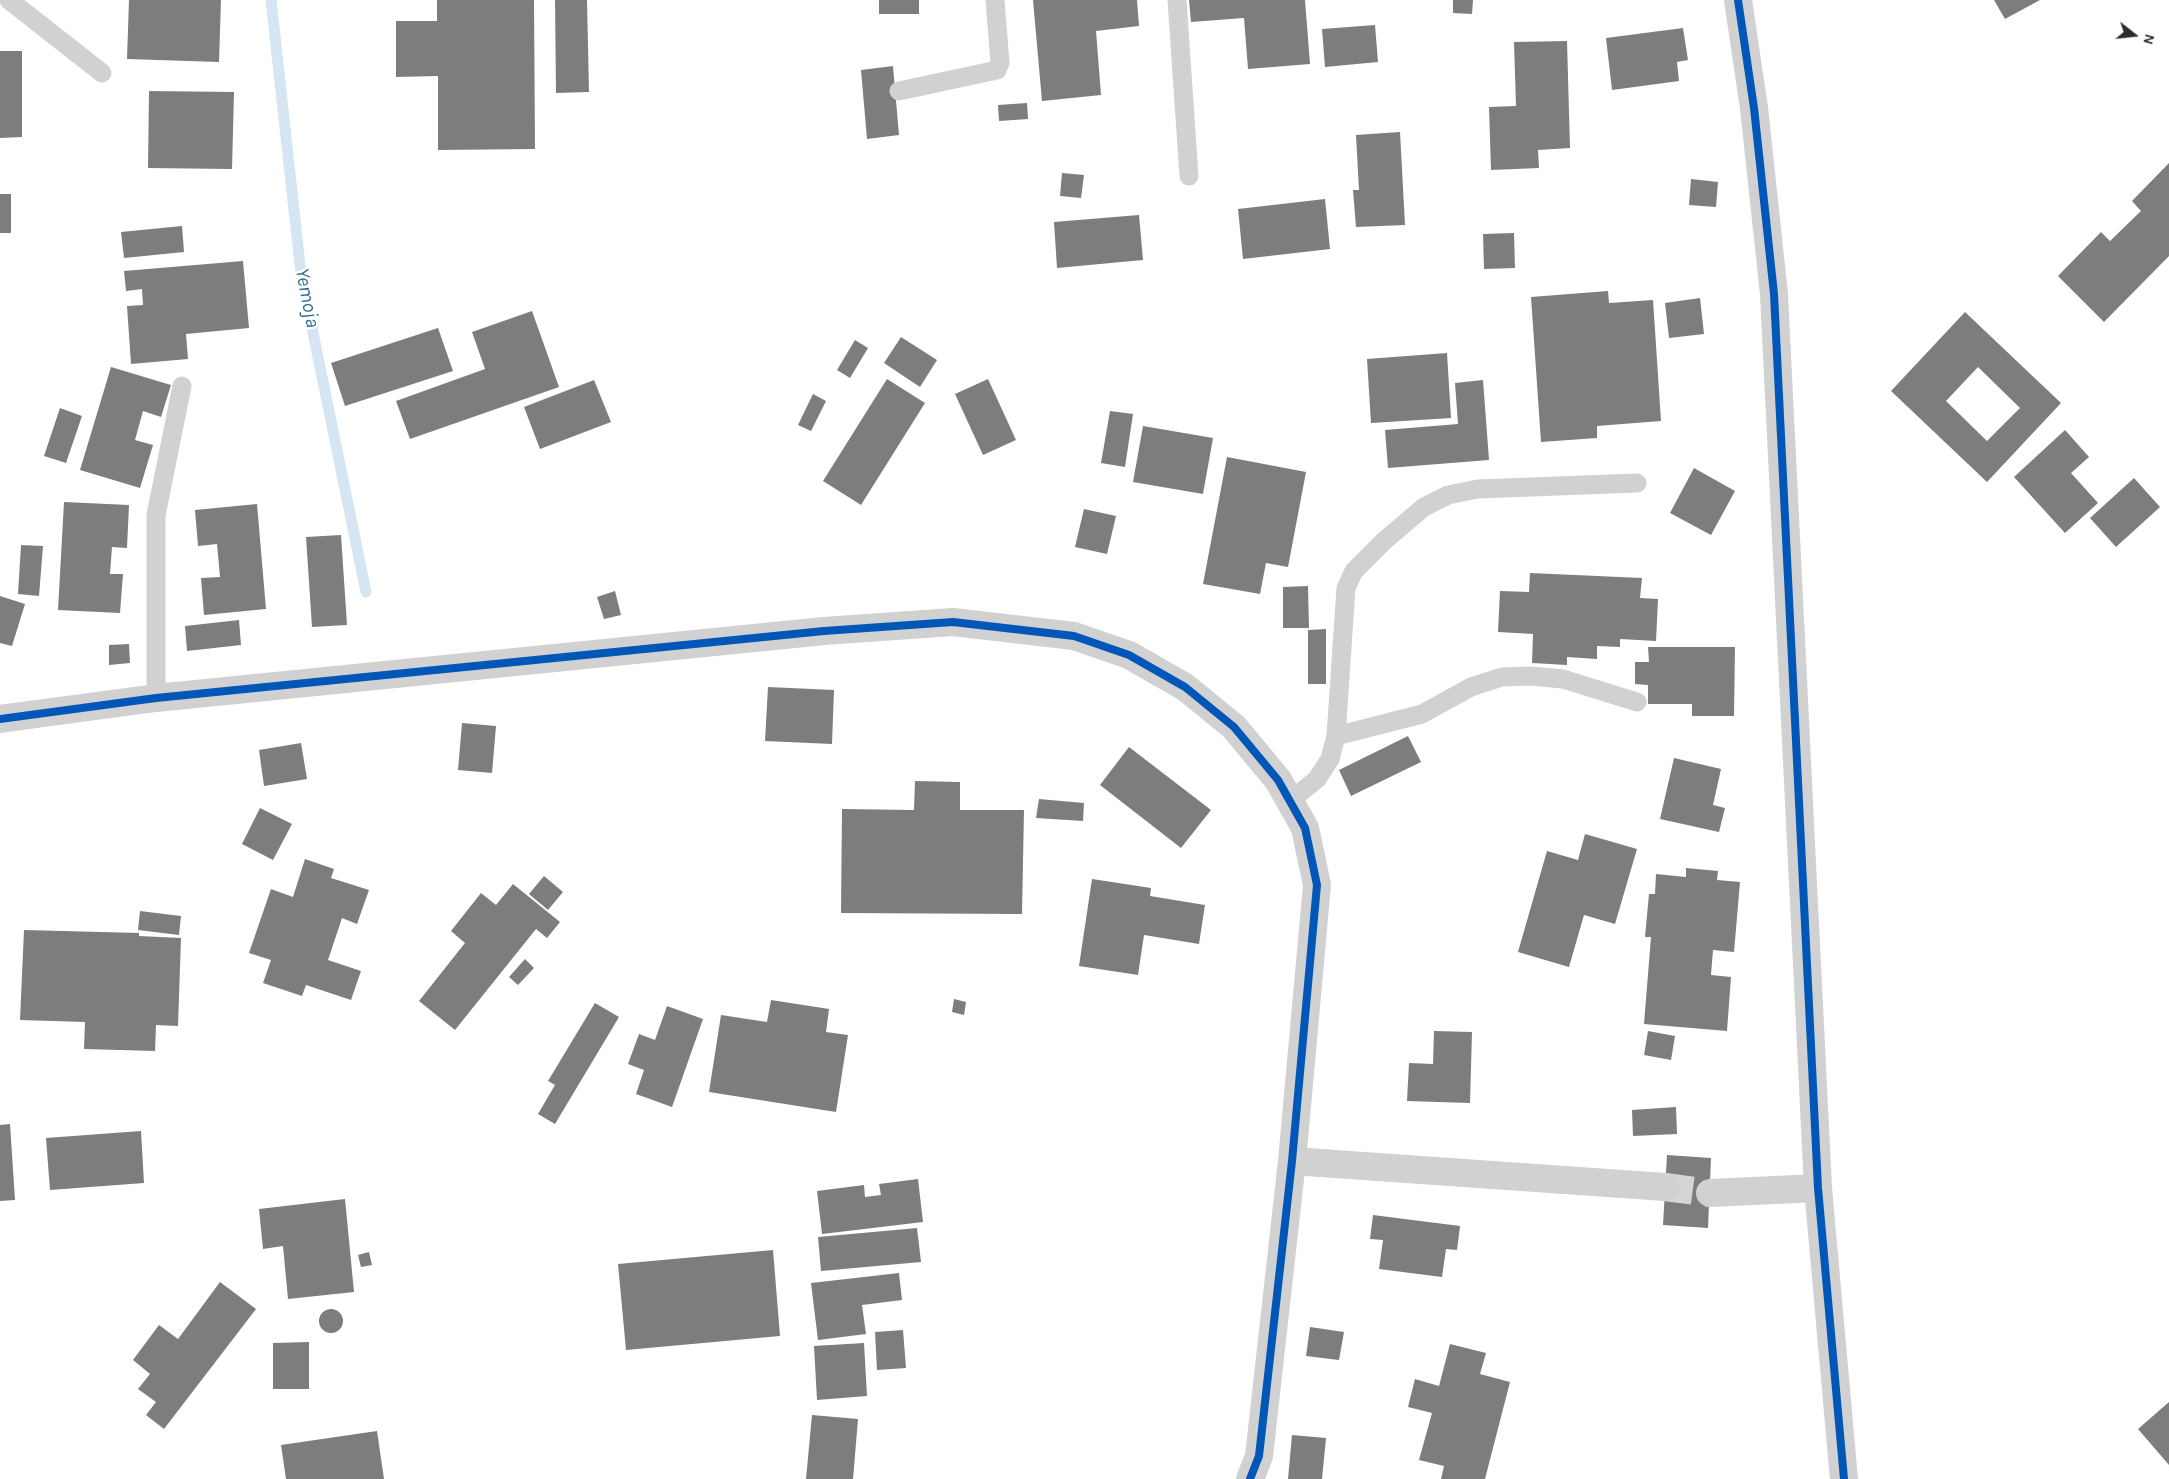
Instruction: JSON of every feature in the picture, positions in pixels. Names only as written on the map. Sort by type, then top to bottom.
[{"type":"street","points":[[1738,0],[1754,108],[1774,294],[1818,1188],[1844,1479]]},
{"type":"street","points":[[0,719],[156,698],[804,633],[953,622],[1074,636],[1128,655],[1185,687],[1234,727],[1278,780],[1305,828],[1317,885],[1292,1161],[1260,1456],[1250,1479]]},
{"type":"street","points":[[1292,1161],[1665,1187]]},
{"type":"street","points":[[1710,1193],[1818,1188]]},
{"type":"lane","points":[[9,0],[102,73]]},
{"type":"lane","points":[[899,91],[997,70],[1000,64],[995,0]]},
{"type":"lane","points":[[1177,0],[1189,176]]},
{"type":"lane","points":[[156,698],[156,515],[182,386]]},
{"type":"lane","points":[[1290,801],[1317,779],[1330,759],[1336,736],[1346,588],[1354,572],[1384,541],[1417,512],[1448,495],[1478,489],[1637,483]]},
{"type":"lane","points":[[1336,736],[1422,714],[1471,687],[1502,677],[1530,676],[1563,679],[1637,702]]},
{"type":"building","points":[[129,0],[221,0],[219,62],[127,59]]},
{"type":"building","points":[[437,0],[534,0],[535,149],[438,150],[438,76],[396,77],[396,21],[437,21]]},
{"type":"building","points":[[555,0],[587,0],[589,92],[556,93]]},
{"type":"building","points":[[879,0],[919,0],[919,14],[879,14]]},
{"type":"building","points":[[1033,0],[1137,0],[1139,26],[1096,31],[1101,95],[1042,101]]},
{"type":"building","points":[[1189,0],[1305,0],[1310,64],[1248,69],[1244,18],[1191,22]]},
{"type":"building","points":[[1453,0],[1473,0],[1472,14],[1453,13]]},
{"type":"building","points":[[1994,0],[2040,0],[2005,19]]},
{"type":"building","points":[[1375,25],[1378,62],[1325,67],[1322,29]]},
{"type":"building","points":[[1683,28],[1688,60],[1677,62],[1679,81],[1612,90],[1606,38]]},
{"type":"building","points":[[1567,41],[1570,148],[1538,150],[1539,168],[1491,170],[1489,107],[1516,106],[1514,42]]},
{"type":"building","points":[[0,51],[22,51],[22,137],[0,138]]},
{"type":"building","points":[[893,66],[899,135],[867,139],[861,70]]},
{"type":"building","points":[[149,91],[234,92],[232,169],[148,168]]},
{"type":"building","points":[[1027,103],[1028,119],[999,121],[998,105]]},
{"type":"building","points":[[1400,132],[1405,225],[1356,227],[1353,190],[1359,190],[1356,135]]},
{"type":"building","points":[[2169,163],[2169,256],[2104,322],[2058,276],[2101,232],[2110,241],[2141,211],[2132,201]]},
{"type":"building","points":[[1062,173],[1084,175],[1081,198],[1060,196]]},
{"type":"building","points":[[1691,179],[1718,182],[1716,207],[1689,205]]},
{"type":"building","points":[[0,194],[11,194],[11,233],[0,233]]},
{"type":"building","points":[[1325,199],[1330,249],[1243,259],[1238,209]]},
{"type":"building","points":[[1139,215],[1143,260],[1057,268],[1054,222]]},
{"type":"building","points":[[182,226],[184,252],[124,258],[121,232]]},
{"type":"building","points":[[1514,233],[1515,268],[1484,269],[1483,234]]},
{"type":"building","points":[[243,261],[249,328],[186,334],[188,359],[131,364],[127,306],[143,305],[142,289],[126,291],[124,271]]},
{"type":"building","points":[[1608,291],[1609,303],[1653,300],[1661,421],[1597,426],[1597,438],[1541,442],[1531,297]]},
{"type":"building","points":[[1700,298],[1704,334],[1669,338],[1665,303]]},
{"type":"building","points":[[532,311],[559,387],[410,439],[396,401],[485,369],[472,332]]},
{"type":"building","points":[[1965,312],[2061,403],[1987,482],[1891,391]],"holes":[[[1978,367],[2020,408],[1987,441],[1946,401]]]},
{"type":"building","points":[[438,328],[453,371],[345,406],[331,363]]},
{"type":"building","points":[[901,337],[937,360],[920,387],[884,363]]},
{"type":"building","points":[[855,340],[868,348],[850,378],[837,370]]},
{"type":"building","points":[[1447,353],[1451,418],[1371,423],[1367,359]]},
{"type":"building","points":[[111,367],[171,385],[161,417],[143,411],[135,440],[153,445],[140,488],[80,470]]},
{"type":"building","points":[[887,379],[925,403],[861,505],[823,481]]},
{"type":"building","points":[[988,379],[1016,440],[983,455],[955,394]]},
{"type":"building","points":[[594,380],[611,422],[540,449],[524,407]]},
{"type":"building","points":[[1483,380],[1489,460],[1388,468],[1385,430],[1458,424],[1455,383]]},
{"type":"building","points":[[813,394],[826,401],[811,431],[798,425]]},
{"type":"building","points":[[60,408],[82,416],[66,463],[44,456]]},
{"type":"building","points":[[1110,411],[1133,414],[1125,467],[1101,463]]},
{"type":"building","points":[[1143,426],[1213,438],[1203,494],[1133,482]]},
{"type":"building","points":[[2065,430],[2089,457],[2071,473],[2098,503],[2065,533],[2014,477]]},
{"type":"building","points":[[1227,457],[1306,472],[1288,567],[1266,563],[1260,594],[1203,584]]},
{"type":"building","points":[[1694,468],[1735,491],[1711,535],[1670,513]]},
{"type":"building","points":[[2134,478],[2160,507],[2116,547],[2090,518]]},
{"type":"building","points":[[64,502],[129,505],[127,548],[112,547],[110,574],[123,574],[120,613],[58,610]]},
{"type":"building","points":[[257,504],[266,609],[204,615],[201,578],[220,577],[217,544],[198,546],[195,510]]},
{"type":"building","points":[[1084,509],[1116,516],[1107,554],[1075,547]]},
{"type":"building","points":[[341,535],[347,625],[312,627],[306,537]]},
{"type":"building","points":[[21,545],[43,546],[39,596],[18,594]]},
{"type":"building","points":[[1530,573],[1642,578],[1640,598],[1658,599],[1656,641],[1620,639],[1620,647],[1597,646],[1597,659],[1567,657],[1567,665],[1532,663],[1533,634],[1498,632],[1500,591],[1529,592]]},
{"type":"building","points":[[1308,586],[1309,628],[1283,628],[1283,587]]},
{"type":"building","points":[[615,591],[621,615],[604,619],[597,597]]},
{"type":"building","points":[[0,596],[25,604],[12,646],[0,643]]},
{"type":"building","points":[[239,620],[241,645],[187,651],[185,626]]},
{"type":"building","points":[[1326,629],[1326,684],[1308,684],[1308,630]]},
{"type":"building","points":[[129,644],[130,663],[109,665],[109,645]]},
{"type":"building","points":[[1648,647],[1735,647],[1734,716],[1692,716],[1692,704],[1648,704],[1648,685],[1635,684],[1635,662],[1649,662]]},
{"type":"building","points":[[768,687],[834,690],[832,744],[765,741]]},
{"type":"building","points":[[462,723],[496,726],[492,773],[458,770]]},
{"type":"building","points":[[1408,736],[1421,762],[1351,796],[1339,770]]},
{"type":"building","points":[[301,743],[307,779],[264,786],[259,750]]},
{"type":"building","points":[[1129,747],[1211,810],[1181,848],[1100,785]]},
{"type":"building","points":[[1674,758],[1721,769],[1713,805],[1725,808],[1719,832],[1660,819]]},
{"type":"building","points":[[915,781],[960,782],[960,810],[1024,810],[1022,914],[841,913],[842,809],[914,810]]},
{"type":"building","points":[[1039,799],[1084,803],[1083,821],[1036,818]]},
{"type":"building","points":[[260,808],[292,824],[273,860],[242,844]]},
{"type":"building","points":[[1585,834],[1637,849],[1615,924],[1584,915],[1569,967],[1518,952],[1547,851],[1578,860]]},
{"type":"building","points":[[305,859],[334,869],[331,878],[369,890],[357,924],[342,918],[328,960],[361,971],[351,1000],[306,985],[302,996],[263,983],[271,960],[249,953],[271,889],[293,897]]},
{"type":"building","points":[[1686,868],[1718,871],[1717,880],[1740,882],[1734,952],[1713,950],[1711,975],[1731,977],[1727,1031],[1644,1024],[1651,937],[1645,937],[1649,894],[1655,894],[1656,874],[1686,877]]},
{"type":"building","points":[[544,876],[563,892],[548,910],[529,894]]},
{"type":"building","points":[[1092,879],[1151,888],[1150,896],[1205,905],[1199,944],[1144,935],[1138,975],[1079,966]]},
{"type":"building","points":[[513,884],[560,922],[547,938],[536,929],[455,1030],[419,1001],[465,943],[451,931],[481,893],[496,905]]},
{"type":"building","points":[[140,911],[181,916],[179,935],[138,930]]},
{"type":"building","points":[[24,930],[139,933],[139,936],[181,938],[178,1026],[156,1025],[155,1051],[84,1049],[85,1022],[20,1020]]},
{"type":"building","points":[[525,959],[534,968],[518,985],[509,977]]},
{"type":"building","points":[[954,999],[966,1002],[964,1015],[952,1012]]},
{"type":"building","points":[[771,1000],[829,1009],[826,1032],[848,1035],[836,1112],[709,1092],[721,1015],[767,1022]]},
{"type":"building","points":[[595,1003],[619,1017],[555,1124],[538,1114],[555,1085],[548,1081]]},
{"type":"building","points":[[667,1006],[703,1019],[672,1107],[636,1094],[644,1070],[628,1064],[639,1034],[655,1040]]},
{"type":"building","points":[[1434,1031],[1472,1032],[1470,1103],[1407,1101],[1409,1063],[1433,1064]]},
{"type":"building","points":[[1648,1031],[1675,1036],[1671,1060],[1644,1055]]},
{"type":"building","points":[[1676,1107],[1677,1134],[1633,1136],[1632,1110]]},
{"type":"building","points":[[10,1124],[15,1200],[0,1201],[0,1125]]},
{"type":"building","points":[[141,1131],[144,1183],[50,1190],[46,1138]]},
{"type":"building","points":[[1667,1155],[1711,1158],[1708,1228],[1663,1225]]},
{"type":"building","points":[[918,1179],[923,1222],[822,1234],[817,1191],[864,1185],[865,1197],[881,1195],[879,1184]]},
{"type":"building","points":[[345,1199],[354,1292],[288,1299],[283,1246],[263,1249],[259,1209]]},
{"type":"building","points":[[1373,1215],[1460,1226],[1457,1250],[1446,1249],[1442,1277],[1379,1269],[1383,1240],[1370,1239]]},
{"type":"building","points":[[917,1228],[921,1262],[821,1271],[818,1237]]},
{"type":"building","points":[[773,1250],[780,1336],[626,1350],[618,1264]]},
{"type":"building","points":[[369,1252],[372,1265],[361,1267],[358,1255]]},
{"type":"building","points":[[899,1273],[902,1300],[862,1305],[866,1334],[818,1340],[811,1283]]},
{"type":"building","points":[[220,1282],[256,1309],[164,1429],[146,1415],[156,1402],[138,1389],[150,1374],[133,1360],[159,1325],[178,1339]]},
{"type":"building","points":[[331,1309],[340,1312],[343,1321],[340,1330],[331,1333],[322,1330],[319,1321],[322,1312]]},
{"type":"building","points":[[1310,1327],[1344,1332],[1339,1360],[1306,1356]]},
{"type":"building","points":[[903,1330],[906,1368],[877,1370],[875,1332]]},
{"type":"building","points":[[309,1342],[309,1389],[273,1389],[273,1343]]},
{"type":"building","points":[[864,1343],[867,1396],[817,1400],[814,1346]]},
{"type":"building","points":[[1450,1344],[1486,1353],[1480,1374],[1510,1382],[1485,1479],[1441,1479],[1444,1466],[1419,1460],[1432,1413],[1408,1407],[1415,1379],[1439,1386]]},
{"type":"building","points":[[2169,1402],[2169,1465],[2138,1429]]},
{"type":"building","points":[[812,1415],[858,1419],[853,1479],[806,1479]]},
{"type":"building","points":[[377,1431],[384,1479],[286,1479],[281,1445]]},
{"type":"building","points":[[1292,1435],[1326,1438],[1322,1479],[1288,1479]]},
{"type":"waterway","name":"Yemoja","points":[[271,0],[301,274],[366,592]]},
{"type":"tunnel","points":[[1665,1187],[1710,1193]]},
{"type":"cycle path","points":[[1738,0],[1754,108],[1774,294],[1818,1188],[1844,1479]]},
{"type":"cycle path","points":[[0,719],[156,698],[824,631],[953,622],[1074,636],[1129,655],[1185,687],[1234,727],[1278,780],[1305,828],[1317,885],[1292,1161],[1259,1456],[1250,1479]]}]
